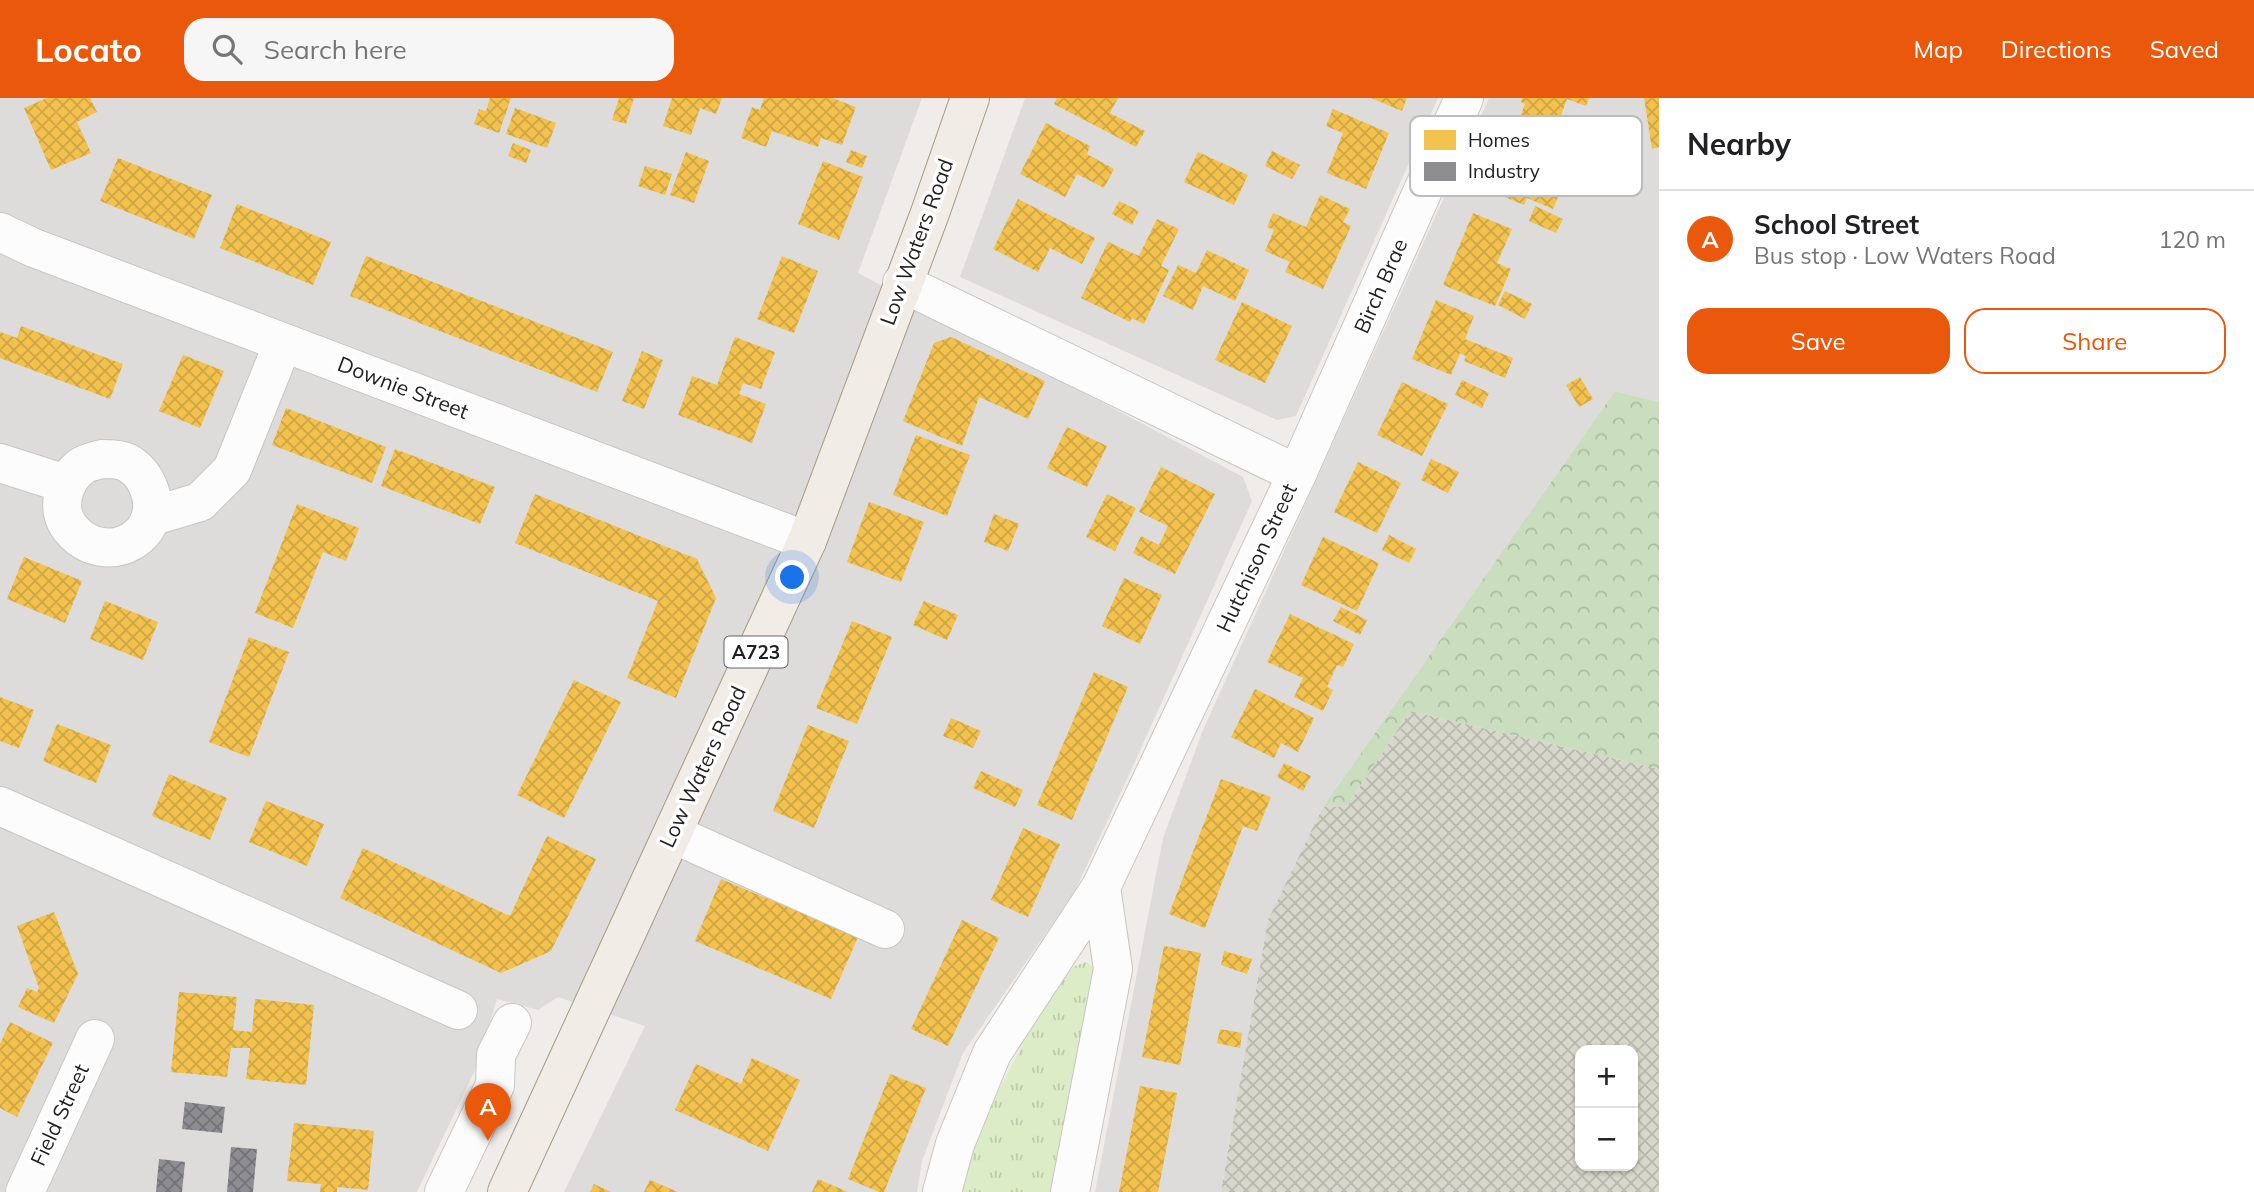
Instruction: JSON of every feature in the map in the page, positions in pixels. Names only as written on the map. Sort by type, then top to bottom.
[{"type":"main road","name":"Low Waters Road","points":[[507,1192],[807,541],[930,213],[970,98]]},
{"type":"street","name":"Birch Brae","points":[[1456,116],[1464,98]]},
{"type":"street","name":"Birch Brae","points":[[1297,474],[1420,196]]},
{"type":"street","name":"Downie Street","points":[[0,232],[34,248],[807,541]]},
{"type":"street","name":"Hutchison Street","points":[[902,283],[1297,474],[1101,887],[992,1053],[955,1144],[942,1192]]},
{"type":"street","points":[[153,516],[200,502],[232,470],[283,343]]},
{"type":"street","points":[[102,459],[124,461],[142,474],[152,493],[153,516],[141,534],[123,546],[102,548],[81,541],[67,524],[62,503],[66,484],[82,466],[102,459]]},
{"type":"street","points":[[0,463],[66,484]]},
{"type":"street","points":[[0,806],[458,1010]]},
{"type":"street","points":[[673,834],[885,929]]},
{"type":"street","points":[[1070,1192],[1113,969],[1101,887]]},
{"type":"street","points":[[444,1192],[495,1085],[496,1055],[512,1023]]},
{"type":"street","name":"Field Street","points":[[25,1192],[96,1039]]},
{"type":"shaded area","points":[[0,98],[922,98],[858,273],[1243,477],[1252,501],[1134,764],[1074,893],[963,1053],[922,1161],[917,1192],[564,1192],[645,1026],[558,997],[538,1010],[497,999],[475,1070],[417,1192],[0,1192]]},
{"type":"shaded area","points":[[1025,98],[1438,98],[1430,116],[1410,116],[1410,161],[1296,416],[1277,420],[960,277]]},
{"type":"shaded area","points":[[1489,98],[1659,98],[1659,402],[1615,391],[1323,807],[1268,921],[1221,1192],[1095,1192],[1163,838],[1203,730],[1445,196],[1642,196],[1642,116],[1481,116]]},
{"type":"shaded area","points":[[1410,711],[1659,769],[1659,1192],[1221,1192],[1268,920],[1323,807],[1347,806]]},
{"type":"green space","points":[[1615,391],[1659,402],[1659,769],[1410,711],[1347,806],[1323,807]]},
{"type":"green space","points":[[1086,962],[1096,969],[1056,1192],[960,1192],[972,1142],[1024,1042],[1064,975],[1075,966]]},
{"type":"building: Homes","points":[[47,98],[90,98],[97,112],[77,122],[91,153],[51,170],[24,108]]},
{"type":"building: Homes","points":[[490,98],[511,98],[499,133],[474,124],[479,109],[486,111]]},
{"type":"building: Homes","points":[[619,98],[634,98],[626,124],[612,120]]},
{"type":"building: Homes","points":[[672,98],[722,98],[716,114],[700,108],[691,135],[663,126]]},
{"type":"building: Homes","points":[[764,98],[832,98],[856,107],[842,145],[821,138],[818,147],[772,131],[766,147],[741,138],[752,107],[760,110]]},
{"type":"building: Homes","points":[[1057,98],[1118,98],[1110,113],[1145,131],[1136,147],[1054,104]]},
{"type":"building: Homes","points":[[1371,98],[1407,98],[1402,111]]},
{"type":"building: Homes","points":[[1522,98],[1589,98],[1586,106],[1567,99],[1561,116],[1520,116],[1525,104],[1521,102]]},
{"type":"building: Homes","points":[[1644,98],[1659,98],[1659,147],[1652,149]]},
{"type":"building: Homes","points":[[515,108],[556,123],[547,148],[506,134]]},
{"type":"building: Homes","points":[[1333,109],[1389,133],[1366,189],[1327,173],[1343,133],[1326,126]]},
{"type":"building: Homes","points":[[1046,123],[1090,146],[1087,154],[1114,169],[1104,188],[1077,174],[1065,197],[1020,174]]},
{"type":"building: Homes","points":[[513,143],[531,150],[526,163],[508,156]]},
{"type":"building: Homes","points":[[851,150],[867,156],[862,168],[846,162]]},
{"type":"building: Homes","points":[[1272,151],[1300,165],[1292,179],[1265,166]]},
{"type":"building: Homes","points":[[686,152],[709,161],[694,203],[670,195]]},
{"type":"building: Homes","points":[[1198,152],[1248,175],[1234,205],[1184,182]]},
{"type":"building: Homes","points":[[118,158],[212,195],[194,239],[100,201]]},
{"type":"building: Homes","points":[[823,161],[863,177],[839,240],[798,224]]},
{"type":"building: Homes","points":[[645,166],[672,174],[665,195],[638,186]]},
{"type":"building: Homes","points":[[1320,195],[1350,209],[1343,222],[1351,226],[1323,289],[1285,272],[1290,262],[1265,251],[1274,230],[1267,227],[1273,213],[1306,227]]},
{"type":"building: Homes","points":[[1502,196],[1558,196],[1553,209],[1527,198],[1524,205]]},
{"type":"building: Homes","points":[[1018,199],[1095,238],[1082,264],[1050,248],[1038,272],[993,249]]},
{"type":"building: Homes","points":[[1119,201],[1139,211],[1132,225],[1112,214]]},
{"type":"building: Homes","points":[[237,204],[331,242],[313,285],[220,248]]},
{"type":"building: Homes","points":[[1535,206],[1563,219],[1556,233],[1529,221]]},
{"type":"building: Homes","points":[[1473,213],[1512,229],[1497,263],[1511,269],[1495,306],[1443,285]]},
{"type":"building: Homes","points":[[1157,219],[1179,229],[1161,266],[1169,270],[1144,324],[1132,318],[1130,322],[1081,298],[1108,242],[1139,256]]},
{"type":"building: Homes","points":[[1207,250],[1249,270],[1235,301],[1203,286],[1193,310],[1163,296],[1178,265],[1196,273]]},
{"type":"building: Homes","points":[[366,256],[613,352],[597,392],[350,296]]},
{"type":"building: Homes","points":[[782,256],[818,271],[794,333],[757,319]]},
{"type":"building: Homes","points":[[1505,291],[1532,304],[1525,319],[1498,305]]},
{"type":"building: Homes","points":[[1436,300],[1474,316],[1465,339],[1513,358],[1505,378],[1464,361],[1466,356],[1460,353],[1451,375],[1412,359]]},
{"type":"building: Homes","points":[[1242,302],[1292,326],[1265,383],[1215,360]]},
{"type":"building: Homes","points":[[21,326],[123,364],[110,399],[0,358],[0,332],[17,338]]},
{"type":"building: Homes","points":[[735,337],[775,352],[761,389],[743,383],[739,394],[766,404],[752,443],[678,415],[692,376],[717,385]]},
{"type":"building: Homes","points":[[951,337],[1045,381],[1028,419],[979,397],[962,446],[903,421],[934,343]]},
{"type":"building: Homes","points":[[642,351],[663,360],[644,409],[622,401]]},
{"type":"building: Homes","points":[[183,355],[224,371],[200,428],[159,411]]},
{"type":"building: Homes","points":[[1580,377],[1593,399],[1579,407],[1566,385]]},
{"type":"building: Homes","points":[[1462,380],[1489,393],[1482,408],[1455,395]]},
{"type":"building: Homes","points":[[1402,382],[1448,404],[1422,456],[1377,435]]},
{"type":"building: Homes","points":[[286,408],[386,447],[372,483],[272,445]]},
{"type":"building: Homes","points":[[1067,427],[1107,446],[1087,487],[1047,468]]},
{"type":"building: Homes","points":[[916,435],[970,455],[947,516],[893,495]]},
{"type":"building: Homes","points":[[395,449],[495,487],[480,524],[381,486]]},
{"type":"building: Homes","points":[[1431,459],[1459,472],[1448,493],[1421,480]]},
{"type":"building: Homes","points":[[1358,462],[1401,483],[1377,533],[1334,512]]},
{"type":"building: Homes","points":[[1161,467],[1215,494],[1175,574],[1133,553],[1141,536],[1159,545],[1168,526],[1139,512]]},
{"type":"building: Homes","points":[[535,494],[697,559],[716,598],[676,698],[627,678],[658,601],[515,543]]},
{"type":"building: Homes","points":[[1107,494],[1136,508],[1115,551],[1086,537]]},
{"type":"building: Homes","points":[[869,502],[924,522],[901,582],[847,562]]},
{"type":"building: Homes","points":[[297,504],[359,528],[346,561],[323,552],[293,628],[255,613]]},
{"type":"building: Homes","points":[[994,514],[1019,524],[1008,551],[984,542]]},
{"type":"building: Homes","points":[[1389,535],[1416,549],[1409,563],[1382,550]]},
{"type":"building: Homes","points":[[1323,537],[1379,563],[1357,611],[1301,585]]},
{"type":"building: Homes","points":[[24,557],[82,581],[65,623],[7,599]]},
{"type":"building: Homes","points":[[1124,578],[1162,595],[1140,644],[1102,626]]},
{"type":"building: Homes","points":[[105,601],[158,622],[143,660],[90,639]]},
{"type":"building: Homes","points":[[924,601],[958,615],[947,640],[913,625]]},
{"type":"building: Homes","points":[[1341,607],[1367,620],[1360,635],[1333,621]]},
{"type":"building: Homes","points":[[1290,614],[1354,644],[1343,667],[1337,665],[1327,687],[1333,690],[1323,711],[1294,697],[1303,678],[1267,662]]},
{"type":"building: Homes","points":[[852,621],[892,637],[857,724],[816,708]]},
{"type":"building: Homes","points":[[249,637],[289,652],[249,757],[209,742]]},
{"type":"building: Homes","points":[[1094,672],[1128,687],[1072,820],[1037,805]]},
{"type":"building: Homes","points":[[574,680],[621,702],[564,818],[517,795]]},
{"type":"building: Homes","points":[[1255,689],[1314,718],[1298,752],[1281,743],[1274,758],[1231,737]]},
{"type":"building: Homes","points":[[0,697],[34,710],[19,748],[0,741]]},
{"type":"building: Homes","points":[[951,718],[981,731],[973,748],[943,736]]},
{"type":"building: Homes","points":[[57,724],[111,745],[96,783],[43,761]]},
{"type":"building: Homes","points":[[808,725],[849,741],[814,828],[773,811]]},
{"type":"building: Homes","points":[[1284,763],[1311,776],[1303,791],[1277,777]]},
{"type":"building: Homes","points":[[981,771],[1023,790],[1015,807],[973,788]]},
{"type":"building: Homes","points":[[169,774],[227,798],[210,840],[152,816]]},
{"type":"building: Homes","points":[[1221,779],[1271,797],[1257,831],[1243,826],[1205,928],[1169,914]]},
{"type":"building: Homes","points":[[266,801],[324,824],[307,866],[249,842]]},
{"type":"building: Homes","points":[[1023,828],[1060,844],[1028,917],[991,900]]},
{"type":"building: Homes","points":[[547,836],[596,859],[551,951],[501,973],[340,898],[363,848],[510,916]]},
{"type":"building: Homes","points":[[721,879],[858,937],[831,999],[695,941]]},
{"type":"building: Homes","points":[[54,912],[78,974],[54,1023],[18,1007],[27,988],[37,992],[39,988],[17,926]]},
{"type":"building: Homes","points":[[962,920],[999,938],[948,1046],[911,1029]]},
{"type":"building: Homes","points":[[1164,946],[1201,953],[1180,1065],[1142,1057]]},
{"type":"building: Homes","points":[[1224,951],[1252,959],[1247,974],[1221,965]]},
{"type":"building: Homes","points":[[179,992],[237,997],[233,1030],[252,1032],[255,999],[314,1005],[306,1085],[246,1079],[250,1048],[231,1048],[227,1077],[171,1072]]},
{"type":"building: Homes","points":[[10,1022],[53,1043],[17,1117],[0,1108],[0,1044]]},
{"type":"building: Homes","points":[[1220,1029],[1242,1033],[1240,1048],[1217,1043]]},
{"type":"building: Homes","points":[[752,1058],[800,1080],[768,1151],[675,1110],[696,1064],[741,1084]]},
{"type":"building: Homes","points":[[890,1074],[926,1088],[884,1192],[879,1192],[848,1179]]},
{"type":"building: Homes","points":[[1140,1086],[1177,1093],[1158,1192],[1119,1192]]},
{"type":"building: Homes","points":[[294,1123],[374,1131],[368,1190],[337,1187],[337,1192],[320,1192],[321,1184],[287,1181]]},
{"type":"building: Homes","points":[[818,1179],[848,1192],[812,1192]]},
{"type":"building: Homes","points":[[650,1180],[678,1192],[644,1192]]},
{"type":"building: Homes","points":[[594,1184],[611,1192],[590,1192]]},
{"type":"building: Industry","points":[[185,1102],[225,1107],[222,1133],[182,1129]]},
{"type":"building: Industry","points":[[231,1147],[257,1149],[253,1192],[227,1192]]},
{"type":"building: Industry","points":[[159,1159],[185,1162],[182,1192],[156,1192]]},
{"type":"place","name":"School Street","points":[[488,1141]]}]
